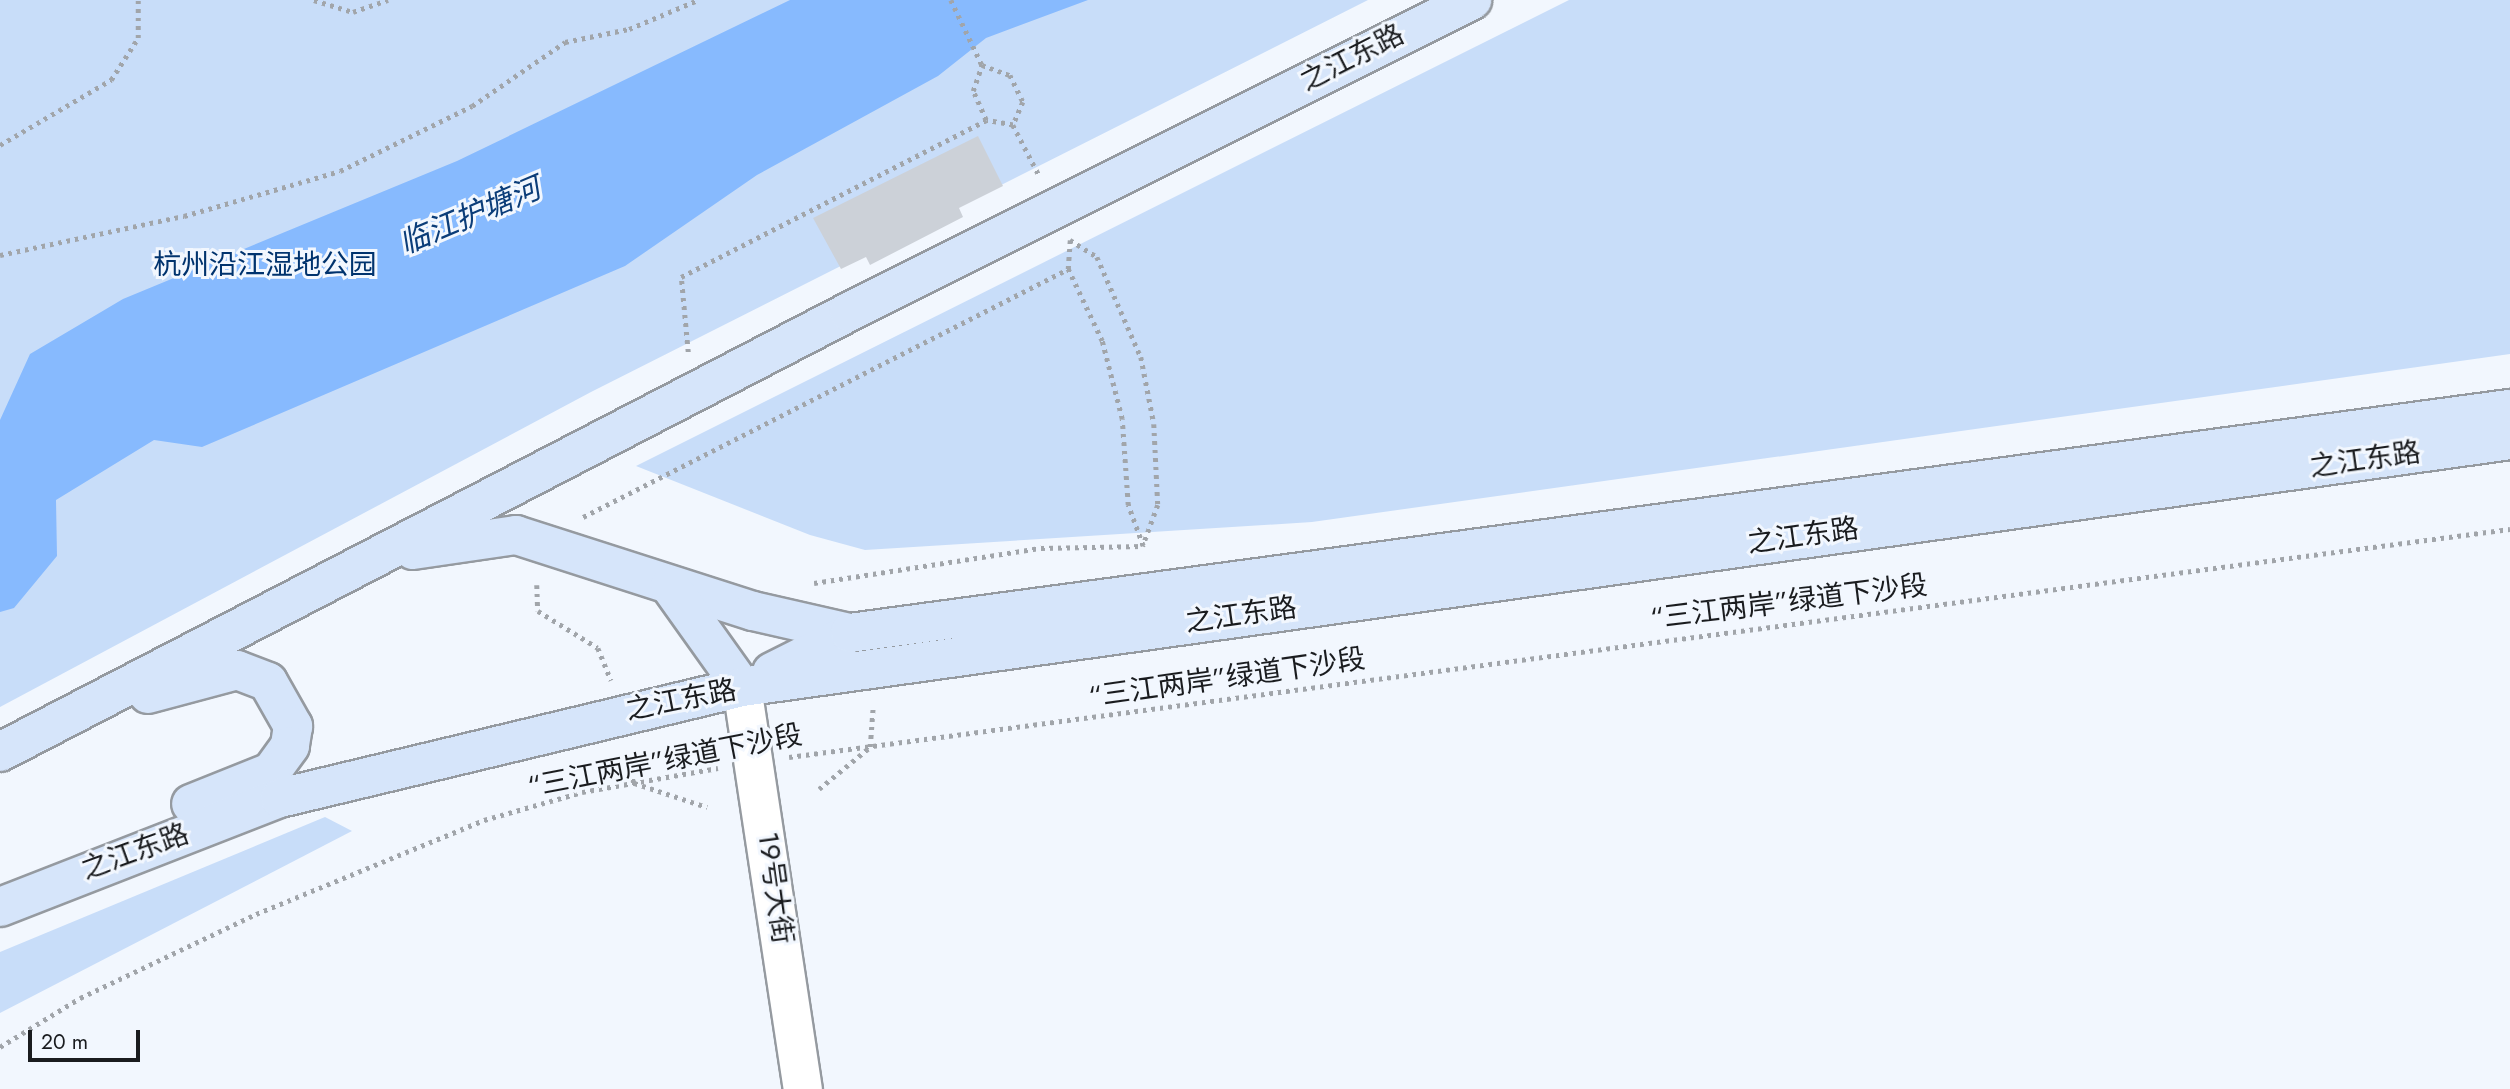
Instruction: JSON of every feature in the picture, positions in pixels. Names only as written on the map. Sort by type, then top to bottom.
[{"type":"main road","name":"之江东路","points":[[0,752],[1472,0]]},
{"type":"main road","name":"之江东路","points":[[850,633],[2510,409]]},
{"type":"main road","name":"之江东路","points":[[0,907],[280,798],[742,687],[2510,440]]},
{"type":"main road","points":[[374,559],[516,535],[670,586],[850,633]]},
{"type":"main road","points":[[670,586],[742,687],[850,633]]},
{"type":"main road","points":[[0,886],[73,849],[271,772],[290,746],[293,726],[268,682],[237,670],[80,711]]},
{"type":"street","name":"19号大街","points":[[742,687],[757,761],[803,1089]]},
{"type":"path","points":[[0,145],[111,80],[138,38],[138,0]]},
{"type":"path","points":[[314,0],[353,12],[388,0]]},
{"type":"path","points":[[0,255],[184,216],[340,171],[472,106],[565,42],[629,29],[698,0]]},
{"type":"path","points":[[951,0],[982,65],[1010,75],[1023,102],[1013,125]]},
{"type":"path","points":[[982,65],[972,91],[986,120]]},
{"type":"path","points":[[689,363],[681,277],[986,120],[1013,125]]},
{"type":"path","points":[[1013,125],[1041,181]]},
{"type":"path","points":[[1070,240],[1097,257],[1141,356],[1154,424],[1158,506],[1143,546],[1128,505],[1122,419],[1102,341],[1068,269],[1070,240]]},
{"type":"path","points":[[574,509],[580,519],[1068,269]]},
{"type":"path","name":"“三江两岸”绿道下沙段","points":[[0,1047],[80,998],[256,914],[484,820],[634,783],[757,761],[2510,529]]},
{"type":"path","points":[[860,579],[1041,548],[1143,546]]},
{"type":"path","points":[[537,585],[538,611],[598,648],[612,685]]},
{"type":"path","points":[[819,789],[870,747],[874,695]]},
{"type":"path","points":[[624,754],[634,783],[707,807]]},
{"type":"green space","name":"杭州沿江湿地公园","points":[[0,0],[1368,0],[591,392],[0,707]]},
{"type":"green space","points":[[1569,0],[2510,0],[2510,354],[1312,522],[865,550],[810,535],[636,466]]},
{"type":"green space","points":[[325,817],[352,831],[0,1013],[0,952]]},
{"type":"water","name":"临江护塘河","points":[[790,0],[1088,0],[986,38],[938,76],[757,175],[625,266],[202,447],[154,440],[56,500],[57,556],[14,608],[0,612],[0,420],[30,354],[123,299],[457,161]]},
{"type":"building","points":[[978,136],[1003,186],[959,208],[963,217],[870,265],[866,257],[841,269],[813,218]]}]
